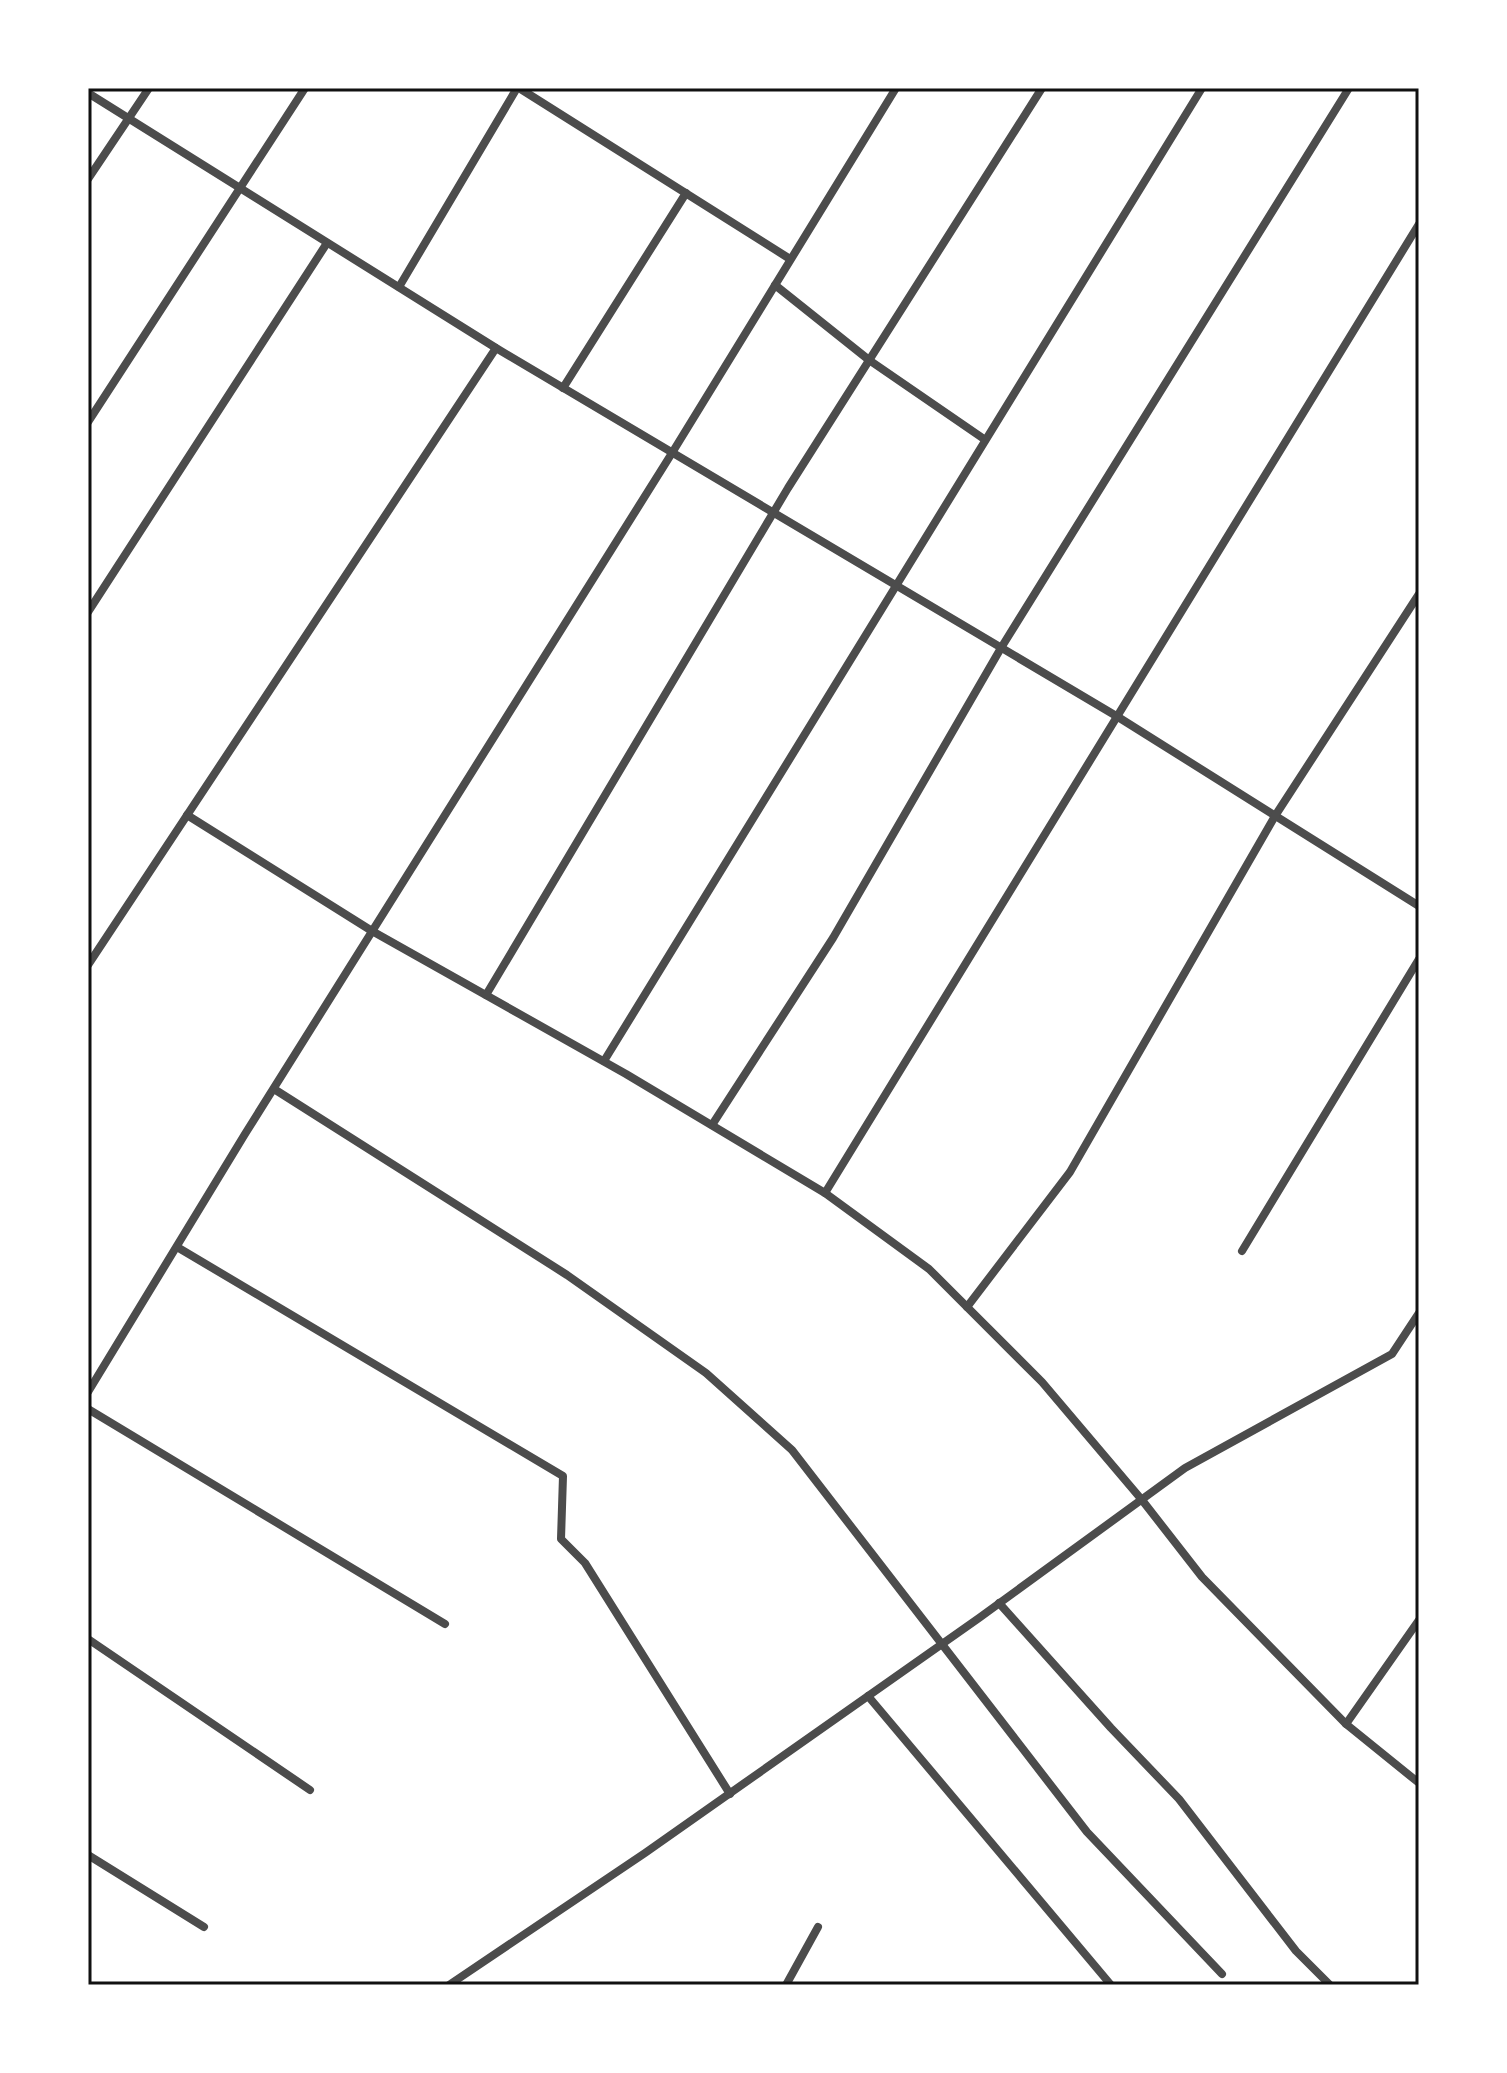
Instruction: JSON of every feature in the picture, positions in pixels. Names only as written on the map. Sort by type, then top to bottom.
[{"type":"street","points":[[88,179],[149,88]]},
{"type":"street","points":[[88,422],[305,88]]},
{"type":"street","points":[[399,287],[518,88],[790,259]]},
{"type":"street","points":[[88,1392],[896,88]]},
{"type":"street","points":[[486,995],[774,513],[1042,88]]},
{"type":"street","points":[[604,1061],[1202,88]]},
{"type":"street","points":[[712,1125],[833,938],[1001,648],[1349,88]]},
{"type":"street","points":[[88,93],[496,348],[1118,717],[1419,906]]},
{"type":"street","points":[[563,388],[686,193]]},
{"type":"street","points":[[825,1193],[1419,224]]},
{"type":"street","points":[[88,612],[327,243]]},
{"type":"street","points":[[775,285],[869,360],[984,439]]},
{"type":"street","points":[[88,965],[496,348]]},
{"type":"street","points":[[967,1307],[1070,1172],[1275,816],[1419,594]]},
{"type":"street","points":[[187,815],[372,931],[604,1061],[825,1193],[929,1269],[1042,1382],[1142,1500],[1202,1577],[1346,1724],[1419,1783]]},
{"type":"street","points":[[1242,1251],[1419,959]]},
{"type":"street","points":[[274,1089],[567,1275],[706,1373],[792,1450],[1087,1832],[1222,1974]]},
{"type":"street","points":[[177,1247],[563,1476],[561,1539],[585,1563],[730,1794]]},
{"type":"street","points":[[449,1985],[730,1794],[1185,1468],[1392,1354],[1419,1313]]},
{"type":"street","points":[[88,1409],[445,1624]]},
{"type":"street","points":[[999,1603],[1179,1799],[1296,1951],[1330,1985]]},
{"type":"street","points":[[1346,1724],[1419,1620]]},
{"type":"street","points":[[88,1639],[310,1790]]},
{"type":"street","points":[[868,1696],[1111,1985]]},
{"type":"street","points":[[88,1855],[204,1927]]},
{"type":"street","points":[[786,1985],[818,1927]]}]
